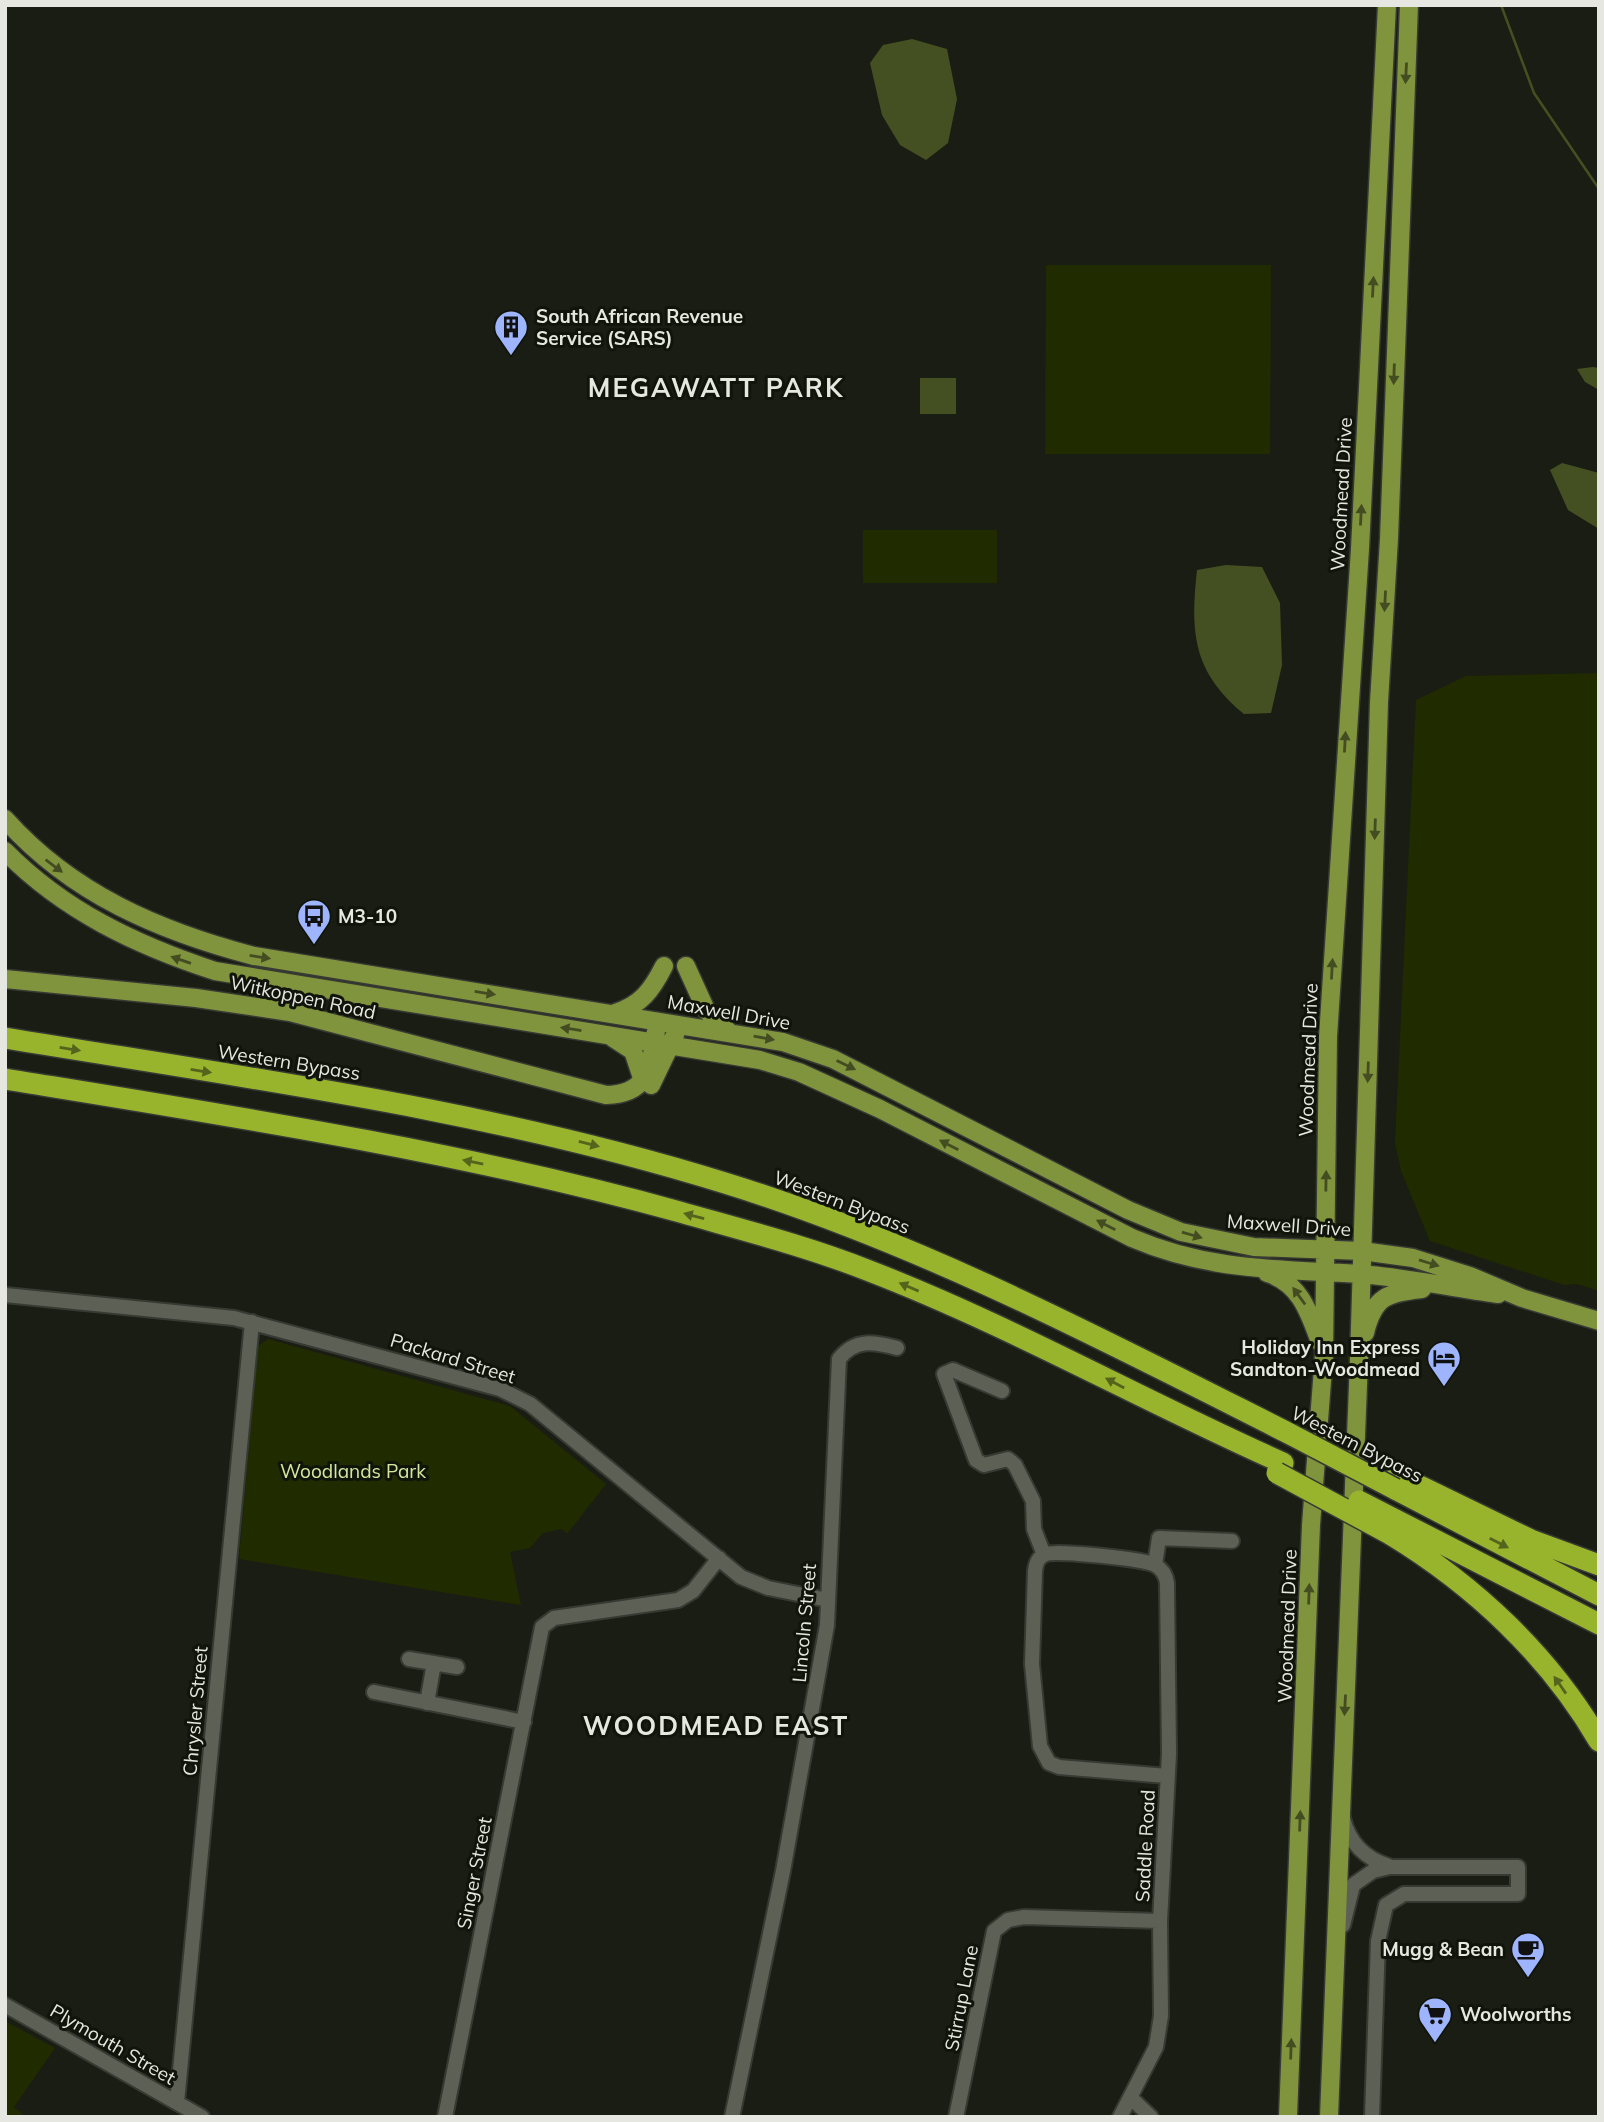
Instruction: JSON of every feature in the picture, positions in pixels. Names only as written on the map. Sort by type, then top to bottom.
[{"type":"highway","name":"Western Bypass","points":[[5,1038],[523,1127],[662,1164],[809,1211],[1082,1328],[1293,1429],[1396,1482],[1599,1595]]},
{"type":"highway","points":[[5,1079],[357,1137],[598,1190],[753,1233],[865,1269],[983,1318],[1070,1359],[1175,1416],[1392,1526],[1599,1623]]},
{"type":"highway","points":[[1396,1482],[1531,1540],[1599,1565]]},
{"type":"highway","points":[[1392,1526],[1511,1628],[1552,1672],[1599,1741]]},
{"type":"main road","name":"Woodmead Drive","points":[[1288,2117],[1311,1525],[1325,1355],[1324,1273],[1331,986],[1360,549],[1387,5]]},
{"type":"main road","points":[[1329,2117],[1359,1360],[1379,702],[1389,539],[1409,5]]},
{"type":"main road","name":"Maxwell Drive","points":[[5,819],[42,856],[83,888],[169,932],[254,956],[783,1042],[833,1059],[1128,1210],[1181,1232],[1254,1247],[1362,1251],[1413,1258],[1470,1276],[1522,1298],[1599,1321]]},
{"type":"main road","name":"Maxwell Drive","points":[[5,850],[42,884],[82,912],[150,949],[215,971],[654,1041],[760,1060],[799,1072],[880,1109],[1132,1238],[1192,1260],[1242,1269],[1361,1274],[1522,1298]]},
{"type":"main road","points":[[612,1014],[628,1009],[647,996],[664,966]]},
{"type":"main road","points":[[686,966],[706,1010],[730,1033]]},
{"type":"main road","points":[[357,995],[362,973]]},
{"type":"main road","name":"Witkoppen Road","points":[[5,979],[196,998],[298,1014],[587,1091],[619,1094],[634,1090],[643,1081]]},
{"type":"main road","points":[[643,1081],[658,1021]]},
{"type":"main road","name":"Witkoppen Road","points":[[587,1091],[607,1104],[635,1102],[650,1087],[672,1045],[678,1025]]},
{"type":"main road","points":[[606,1034],[631,1048],[643,1081]]},
{"type":"main road","points":[[1242,1269],[1269,1273],[1291,1286],[1308,1310],[1325,1355]]},
{"type":"main road","points":[[1359,1360],[1370,1316],[1381,1299],[1396,1293],[1443,1287]]},
{"type":"street","name":"Packard Street","points":[[5,1295],[234,1318],[514,1395],[530,1404],[751,1582],[828,1600]]},
{"type":"street","name":"Chrysler Street","points":[[177,2102],[251,1322]]},
{"type":"street","name":"Lincoln Street","points":[[732,2117],[817,1695],[828,1600],[839,1359],[852,1347],[865,1342],[897,1348]]},
{"type":"street","points":[[1002,1391],[953,1370],[944,1374],[976,1461],[984,1465],[1008,1459],[1015,1465],[1035,1506],[1034,1529],[1044,1555]]},
{"type":"street","points":[[1167,1776],[1059,1768],[1045,1758],[1040,1746],[1032,1664],[1035,1571],[1038,1560],[1044,1555],[1061,1552],[1158,1568],[1159,1538],[1231,1541]]},
{"type":"street","name":"Singer Street","points":[[445,2117],[544,1624],[554,1618],[678,1601],[700,1584],[719,1558]]},
{"type":"street","name":"Saddle Road","points":[[1120,2117],[1156,2047],[1159,2032],[1160,1921],[1167,1776],[1167,1586],[1158,1568]]},
{"type":"street","points":[[410,1659],[457,1667]]},
{"type":"street","points":[[427,1703],[433,1663]]},
{"type":"street","points":[[374,1692],[524,1722]]},
{"type":"street","points":[[1340,1805],[1353,1841],[1366,1856],[1390,1867]]},
{"type":"street","points":[[1335,1969],[1353,1885],[1360,1878],[1390,1867],[1518,1867],[1518,1894],[1404,1894],[1386,1905],[1378,1941],[1372,2117]]},
{"type":"street","name":"Stirrup Lane","points":[[956,2117],[987,1958],[998,1926],[1008,1920],[1024,1917],[1160,1921]]},
{"type":"street","name":"Plymouth Street","points":[[5,2005],[201,2117]]},
{"type":"street","points":[[1131,2098],[1151,2117]]},
{"type":"green space","points":[[1046,265],[1271,265],[1270,454],[1045,454]]},
{"type":"green space","points":[[863,530],[997,530],[997,583],[863,583]]},
{"type":"green space","points":[[1599,673],[1599,1291],[1577,1284],[1564,1285],[1430,1241],[1401,1171],[1395,1143],[1416,700],[1466,676]]},
{"type":"green space","name":"Woodlands Park","points":[[268,1339],[510,1406],[606,1484],[567,1534],[562,1529],[543,1533],[530,1548],[510,1552],[521,1605],[239,1559],[258,1346]]},
{"type":"green space","points":[[5,2021],[55,2048],[14,2107],[26,2117],[5,2117]]},
{"type":"shaded area","points":[[912,39],[947,49],[957,99],[948,143],[926,160],[900,145],[882,115],[870,63],[883,45]]},
{"type":"shaded area","points":[[1599,368],[1599,390],[1585,382],[1577,369]]},
{"type":"shaded area","points":[[920,378],[956,378],[956,414],[920,414]]},
{"type":"shaded area","points":[[1562,463],[1599,473],[1599,529],[1568,510],[1550,470]]},
{"type":"shaded area","points":[[1226,565],[1262,567],[1280,603],[1282,665],[1271,713],[1244,714],[1214,683],[1199,650],[1194,613],[1197,570]]},
{"type":"waterway","points":[[1501,5],[1534,93],[1599,189]]},
{"type":"place","name":"South African Revenue Service (SARS)","points":[[511,357]]},
{"type":"place","name":"M3-10","points":[[314,946]]},
{"type":"place","name":"Holiday Inn Express Sandton-Woodmead","points":[[1444,1388]]},
{"type":"place","name":"Mugg & Bean","points":[[1528,1979]]},
{"type":"place","name":"Woolworths","points":[[1435,2044]]},
{"type":"district","name":"MEGAWATT PARK","points":[[716,388]]},
{"type":"district","name":"WOODMEAD EAST","points":[[716,1726]]}]
